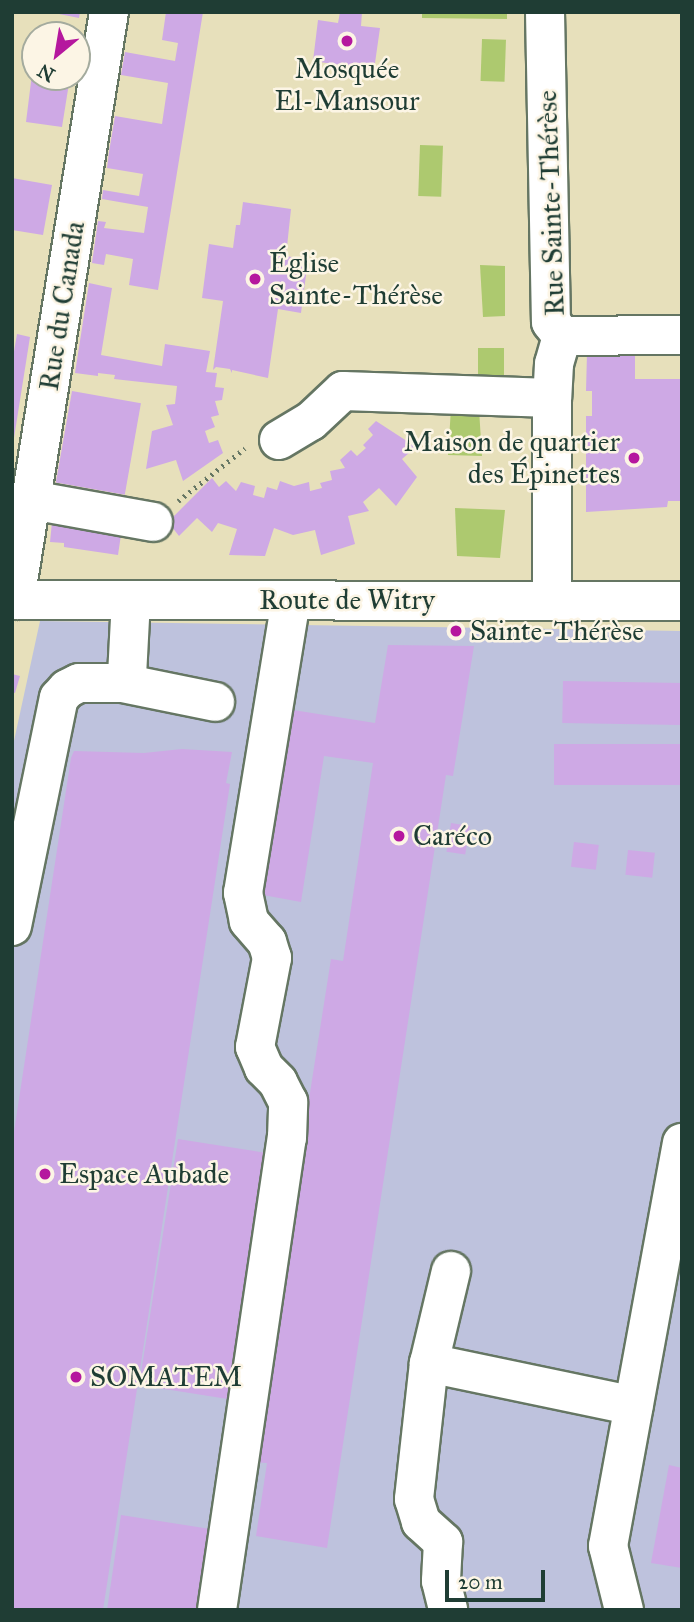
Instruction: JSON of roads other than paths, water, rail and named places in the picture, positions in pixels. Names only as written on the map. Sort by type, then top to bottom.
[{"type":"street","name":"Rue du Canada","points":[[14,600],[109,12]]},
{"type":"street","name":"Rue Sainte-Thérèse","points":[[545,12],[551,322],[562,336],[554,364],[552,398],[552,601]]},
{"type":"street","points":[[562,336],[682,335]]},
{"type":"street","points":[[279,440],[311,421],[343,391],[552,398]]},
{"type":"street","points":[[31,500],[153,522]]},
{"type":"street","name":"Route de Witry","points":[[14,600],[682,601]]},
{"type":"street","points":[[122,683],[127,676],[131,600]]},
{"type":"street","points":[[218,1610],[287,1138],[288,1102],[278,1082],[264,1068],[255,1047],[272,958],[267,942],[249,921],[243,893],[291,600]]},
{"type":"street","points":[[12,926],[59,698],[67,689],[79,683],[122,683],[215,702]]},
{"type":"street","points":[[624,1610],[608,1546],[682,1143]]},
{"type":"street","points":[[448,1610],[441,1581],[443,1542],[421,1522],[414,1499],[429,1363],[451,1271]]},
{"type":"street","points":[[429,1363],[634,1406]]},
{"type":"place","name":"Mosquée El-Mansour","points":[[347,41]]},
{"type":"place","name":"Église Sainte-Thérèse","points":[[255,279]]},
{"type":"place","name":"Maison de quartier des Épinettes","points":[[634,458]]},
{"type":"place","name":"Sainte-Thérèse","points":[[456,631]]},
{"type":"place","name":"Caréco","points":[[399,836]]},
{"type":"place","name":"Espace Aubade","points":[[45,1174]]},
{"type":"place","name":"SOMATEM","points":[[76,1377]]}]
